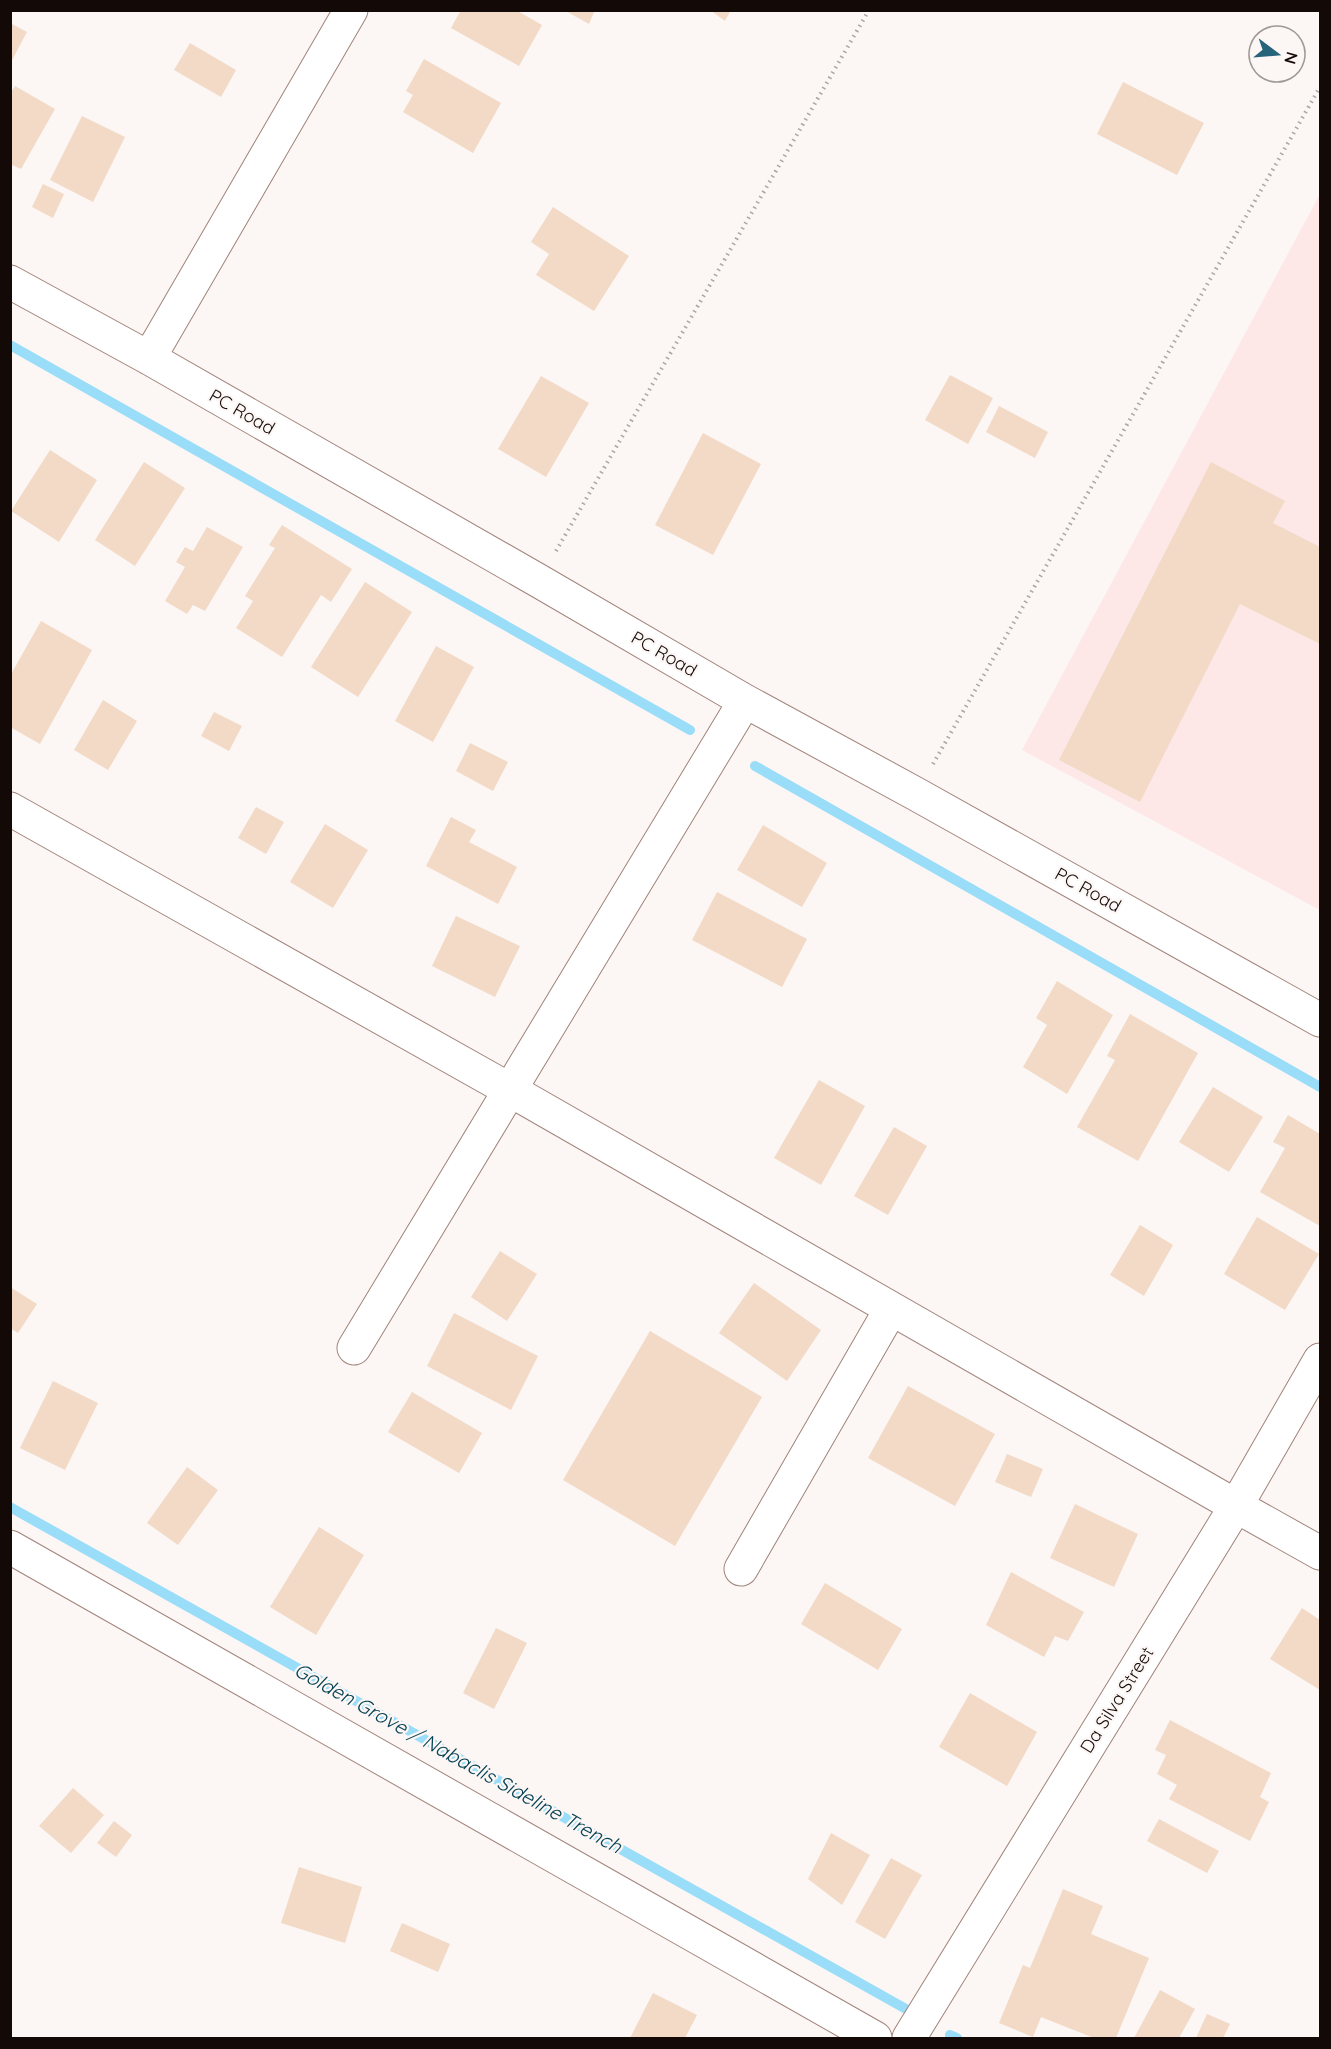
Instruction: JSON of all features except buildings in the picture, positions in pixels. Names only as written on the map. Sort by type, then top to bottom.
[{"type":"street","points":[[149,358],[351,10]]},
{"type":"street","name":"PC Road","points":[[10,282],[149,358],[539,580],[745,701],[1320,1020]]},
{"type":"street","points":[[354,1348],[745,701]]},
{"type":"street","points":[[10,809],[510,1090],[1320,1553]]},
{"type":"street","points":[[741,1569],[891,1309]]},
{"type":"street","name":"Da Silva Street","points":[[909,2038],[1236,1506],[1320,1360]]},
{"type":"street","points":[[10,1547],[875,2038]]},
{"type":"path","points":[[539,580],[869,10]]},
{"type":"path","points":[[916,794],[1320,87]]},
{"type":"shaded area","points":[[1320,194],[1320,910],[1022,750]]},
{"type":"waterway","points":[[10,345],[690,730]]},
{"type":"waterway","points":[[755,766],[1320,1087]]},
{"type":"waterway","name":"Golden Grove / Nabaclis Sideline Trench","points":[[10,1507],[906,2009]]},
{"type":"waterway","name":"Golden Grove / Nabaclis Sideline Trench","points":[[950,2035],[957,2038]]}]
